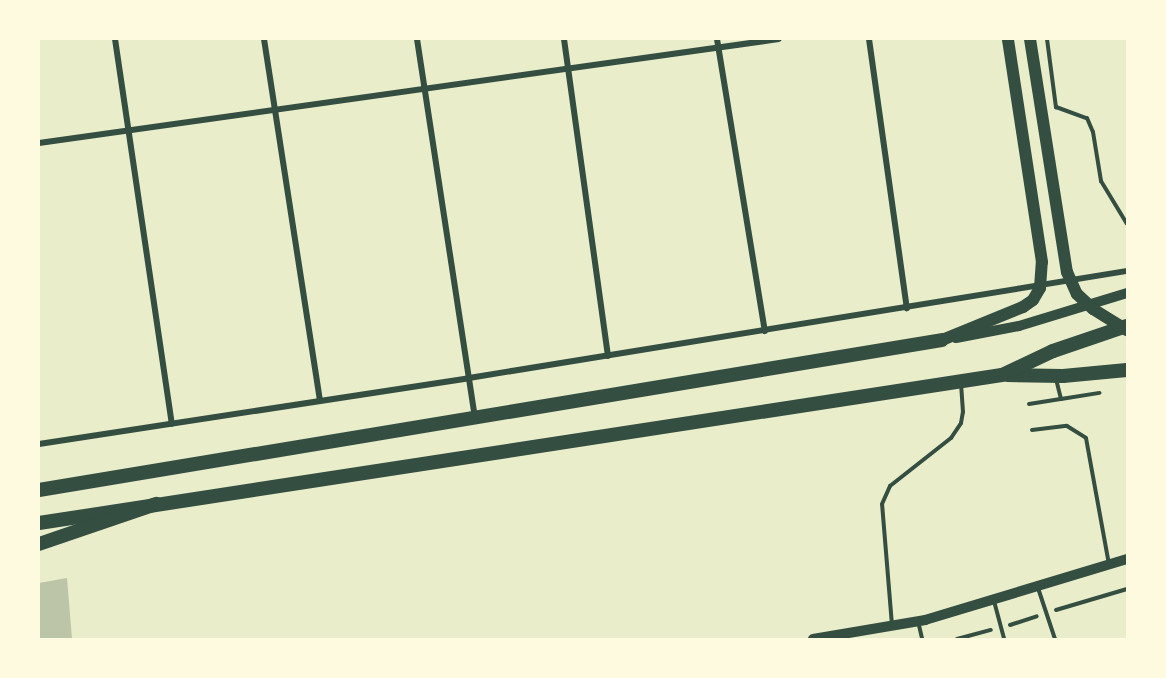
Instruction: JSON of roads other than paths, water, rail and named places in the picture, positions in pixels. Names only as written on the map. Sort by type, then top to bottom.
[{"type":"main road","points":[[39,490],[942,340],[1023,307],[1033,300],[1040,288],[1042,262],[1008,39]]},
{"type":"main road","points":[[1030,39],[1067,272],[1077,294],[1094,309],[1127,328]]},
{"type":"main road","points":[[1002,375],[1053,351],[1127,328]]},
{"type":"main road","points":[[39,523],[1002,375],[1055,376],[1127,370]]},
{"type":"main road","points":[[39,544],[156,504]]},
{"type":"street","points":[[115,39],[172,424]]},
{"type":"street","points":[[264,39],[320,401]]},
{"type":"street","points":[[417,39],[475,417]]},
{"type":"street","points":[[564,39],[608,356]]},
{"type":"street","points":[[717,39],[765,331]]},
{"type":"street","points":[[39,143],[778,39]]},
{"type":"street","points":[[869,39],[907,308]]},
{"type":"street","points":[[39,444],[1040,288],[1127,272]]},
{"type":"street","points":[[942,340],[1019,326],[1127,293]]},
{"type":"street","points":[[813,639],[918,621],[1127,559]]},
{"type":"lane","points":[[1047,39],[1056,107],[1087,118],[1093,132],[1101,181],[1127,224]]},
{"type":"lane","points":[[1055,376],[1061,399]]},
{"type":"lane","points":[[892,626],[882,504],[890,486],[951,438],[960,423],[963,412],[960,381]]},
{"type":"lane","points":[[1029,404],[1100,393]]},
{"type":"lane","points":[[1032,430],[1067,426],[1086,438],[1109,565]]},
{"type":"lane","points":[[1037,587],[1055,639]]},
{"type":"lane","points":[[994,600],[1004,639]]},
{"type":"lane","points":[[918,621],[922,639]]}]
